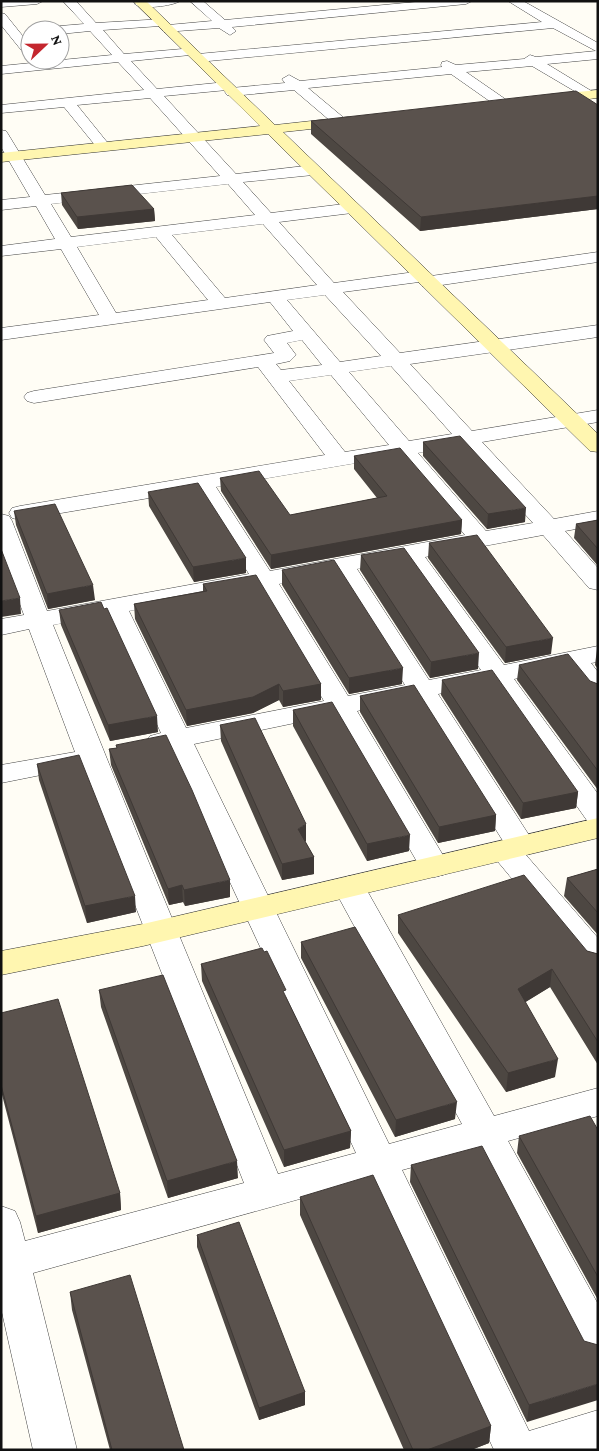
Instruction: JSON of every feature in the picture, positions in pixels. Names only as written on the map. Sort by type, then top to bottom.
[{"type":"street","points":[[1,4],[37,1]]},
{"type":"street","points":[[69,1],[598,583]]},
{"type":"street","points":[[140,3],[174,1]]},
{"type":"street","points":[[196,1],[339,122]]},
{"type":"street","points":[[357,1],[424,48]]},
{"type":"street","points":[[70,29],[222,24],[466,1]]},
{"type":"street","points":[[514,1],[598,48]]},
{"type":"street","points":[[140,3],[598,446]]},
{"type":"street","points":[[436,3],[453,13]]},
{"type":"street","points":[[1,17],[20,39]]},
{"type":"street","points":[[468,22],[499,41]]},
{"type":"street","points":[[70,61],[256,52],[554,24]]},
{"type":"street","points":[[1,35],[20,34]]},
{"type":"street","points":[[516,51],[588,95],[598,110]]},
{"type":"street","points":[[1,109],[154,93],[296,85],[598,55]]},
{"type":"street","points":[[439,59],[503,104]]},
{"type":"street","points":[[1,70],[20,67]]},
{"type":"street","points":[[17,68],[44,104]]},
{"type":"street","points":[[484,106],[588,95]]},
{"type":"street","points":[[67,102],[104,147]]},
{"type":"street","points":[[8,157],[359,119]]},
{"type":"street","points":[[1,134],[8,157],[42,201],[111,319]]},
{"type":"street","points":[[1,205],[313,170]]},
{"type":"street","points":[[1,251],[352,208]]},
{"type":"street","points":[[162,232],[221,304]]},
{"type":"street","points":[[1,334],[274,296],[598,257]]},
{"type":"street","points":[[274,296],[480,539]]},
{"type":"street","points":[[276,377],[598,331]]},
{"type":"street","points":[[34,397],[262,361],[286,355],[274,340],[306,334]]},
{"type":"street","points":[[262,361],[339,459]]},
{"type":"street","points":[[1,516],[598,416]]},
{"type":"street","points":[[202,482],[343,706],[435,867]]},
{"type":"street","points":[[1,627],[598,518]]},
{"type":"street","points":[[1,521],[37,620],[267,1192]]},
{"type":"street","points":[[410,552],[496,675],[598,815]]},
{"type":"street","points":[[342,564],[422,690],[513,848],[598,960]]},
{"type":"street","points":[[114,606],[516,1450]]},
{"type":"street","points":[[1,774],[586,657],[598,690]]},
{"type":"street","points":[[1,963],[162,931],[598,828]]},
{"type":"street","points":[[349,887],[485,1133],[598,1344]]},
{"type":"street","points":[[11,1262],[597,1104]]},
{"type":"street","points":[[1,1222],[55,1450]]},
{"type":"street","points":[[534,1450],[598,1430]]},
{"type":"building","points":[[576,91],[598,105],[598,196],[421,217],[311,121]]},
{"type":"building","points":[[132,185],[154,209],[77,217],[61,193]]},
{"type":"building","points":[[460,436],[526,508],[488,514],[423,442]]},
{"type":"building","points":[[400,448],[462,520],[271,555],[220,478],[259,471],[290,515],[387,496],[354,456]]},
{"type":"building","points":[[198,483],[246,558],[193,567],[148,492]]},
{"type":"building","points":[[55,504],[93,585],[47,594],[14,511]]},
{"type":"building","points":[[598,520],[598,549],[576,524]]},
{"type":"building","points":[[477,535],[553,638],[506,647],[429,543]]},
{"type":"building","points":[[404,548],[479,653],[431,662],[361,555]]},
{"type":"building","points":[[1,549],[20,598],[1,601]]},
{"type":"building","points":[[334,560],[403,668],[349,678],[282,570]]},
{"type":"building","points":[[256,575],[321,684],[283,691],[279,684],[253,697],[186,710],[134,604],[207,591],[203,584]]},
{"type":"building","points":[[101,602],[104,609],[107,608],[157,716],[108,725],[59,610]]},
{"type":"building","points":[[568,654],[590,681],[598,684],[598,771],[519,665]]},
{"type":"building","points":[[492,670],[578,792],[523,803],[442,680]]},
{"type":"building","points":[[414,685],[496,815],[439,827],[360,696]]},
{"type":"building","points":[[332,702],[410,835],[367,844],[293,710]]},
{"type":"building","points":[[255,718],[306,824],[298,829],[314,857],[282,864],[220,725]]},
{"type":"building","points":[[166,735],[192,790],[230,880],[184,890],[182,885],[168,889],[109,749],[117,748],[116,745]]},
{"type":"building","points":[[79,755],[135,896],[85,906],[37,764]]},
{"type":"building","points":[[598,869],[598,913],[567,878]]},
{"type":"building","points":[[524,875],[587,951],[598,954],[598,1042],[552,969],[518,989],[558,1059],[508,1073],[398,915]]},
{"type":"building","points":[[355,927],[457,1102],[396,1120],[301,942]]},
{"type":"building","points":[[262,948],[264,952],[267,951],[286,990],[283,991],[351,1131],[284,1150],[201,964]]},
{"type":"building","points":[[163,975],[237,1161],[167,1181],[99,990]]},
{"type":"building","points":[[58,999],[120,1193],[36,1216],[1,1085],[1,1013]]},
{"type":"building","points":[[590,1116],[598,1130],[598,1277],[519,1136]]},
{"type":"building","points":[[482,1146],[584,1341],[598,1345],[598,1384],[529,1405],[411,1165]]},
{"type":"building","points":[[373,1175],[491,1426],[427,1450],[413,1450],[300,1197]]},
{"type":"building","points":[[239,1222],[305,1392],[259,1408],[197,1235]]},
{"type":"building","points":[[130,1275],[184,1450],[112,1450],[70,1292]]}]
